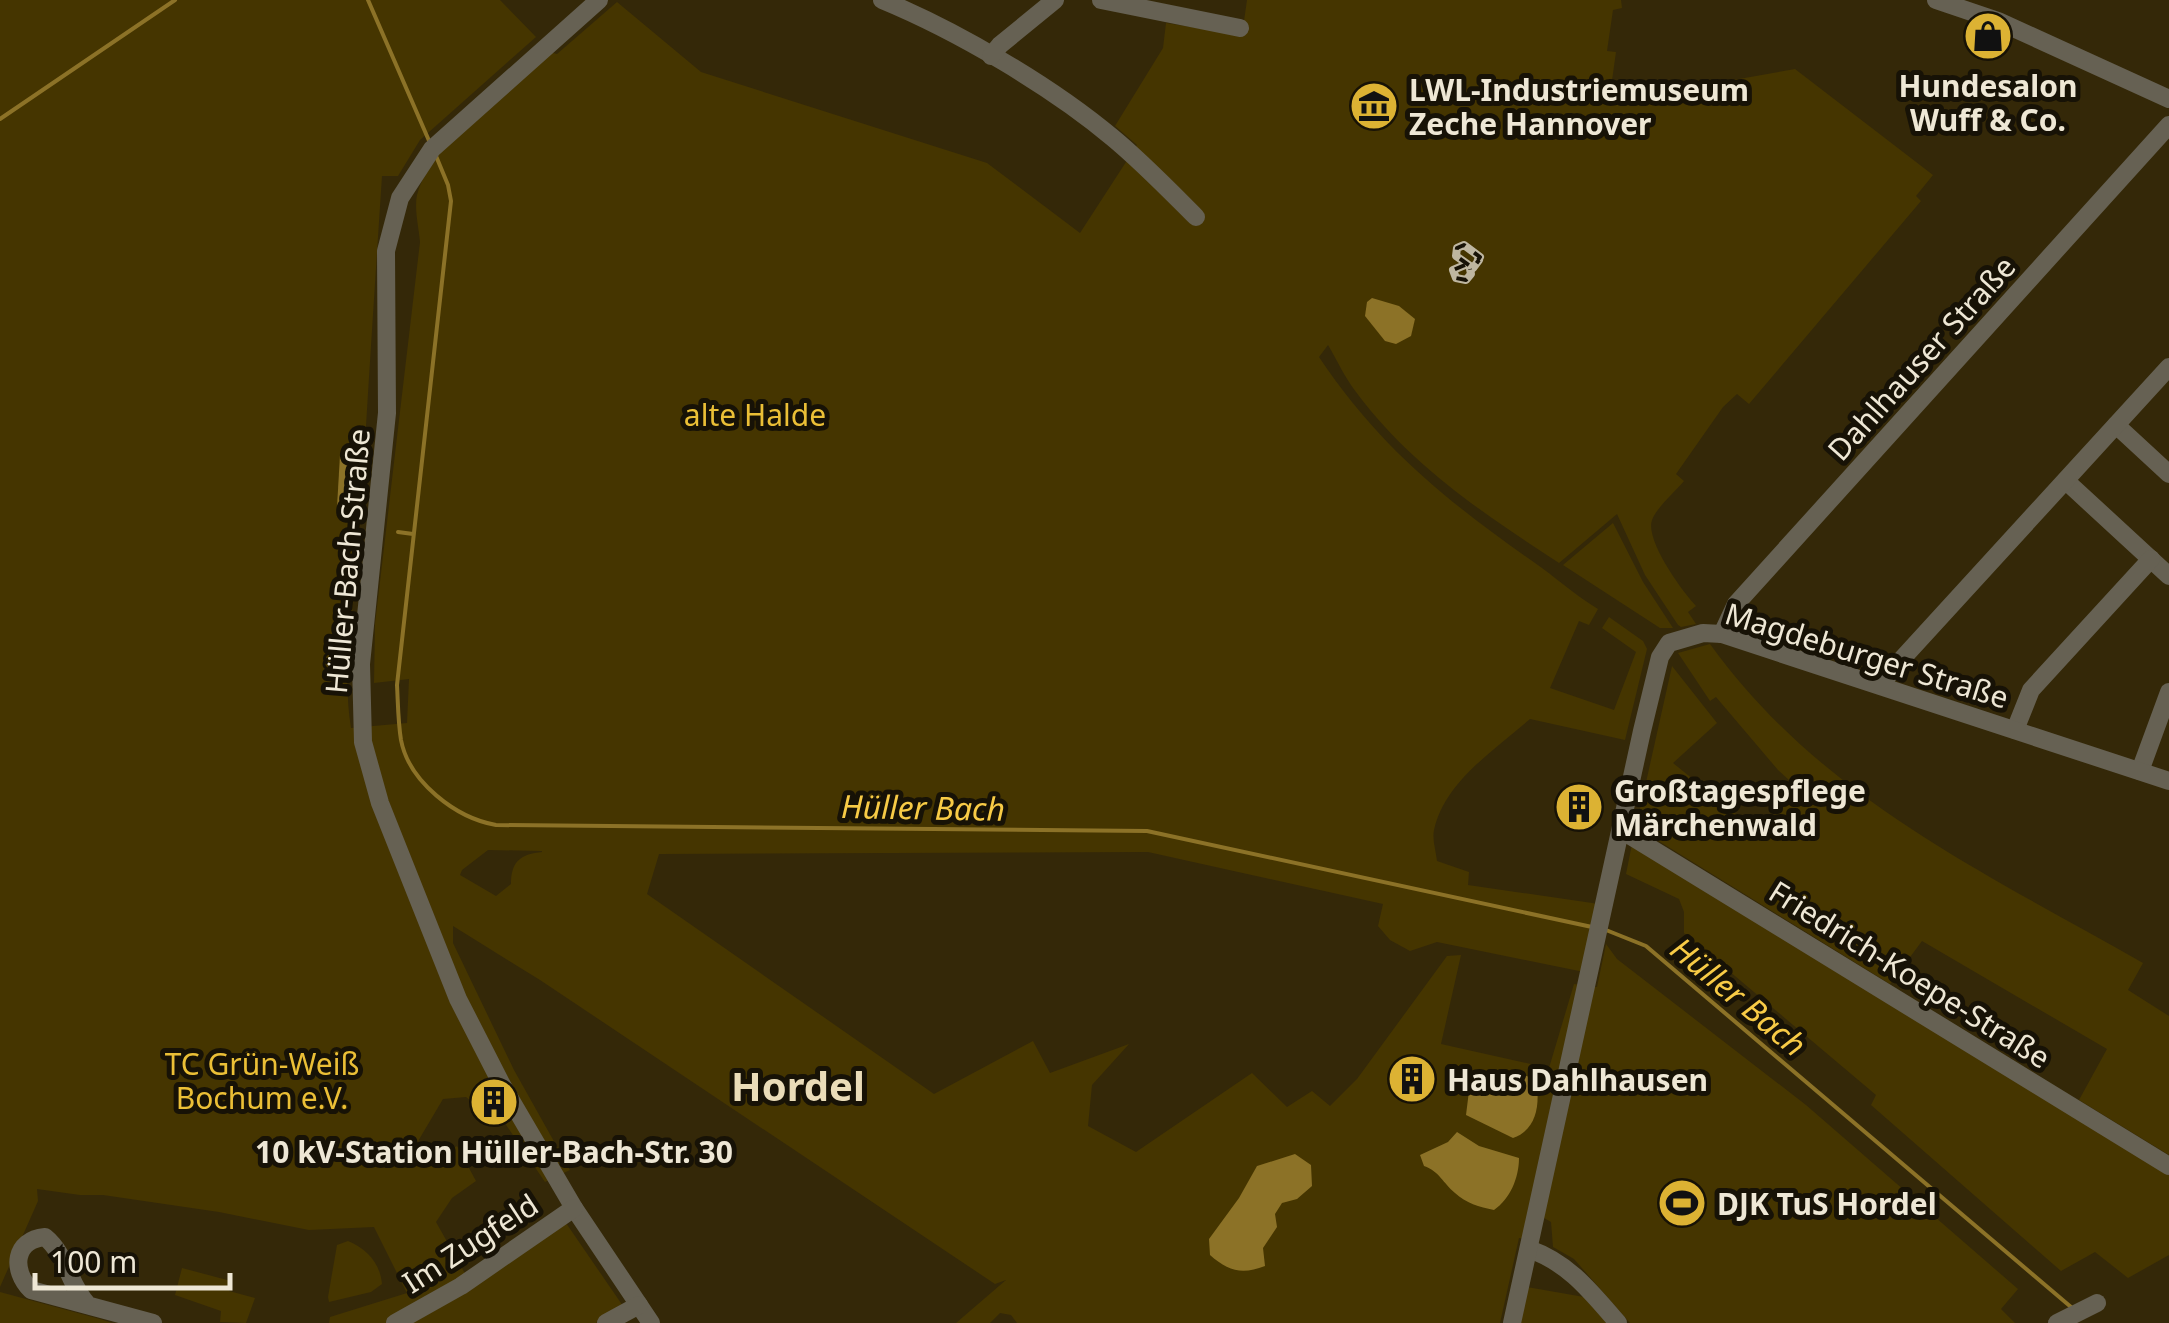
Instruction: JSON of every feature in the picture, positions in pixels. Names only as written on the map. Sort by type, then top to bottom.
[{"type":"street","name":"Hüller-Bach-Straße","points":[[599,0],[445,136],[400,198],[386,252],[386,412],[362,664],[363,742],[380,803],[458,999],[502,1085],[574,1208],[651,1323]]},
{"type":"street","points":[[882,0],[992,56],[1110,135],[1196,217]]},
{"type":"street","points":[[992,56],[1055,0]]},
{"type":"street","points":[[1101,0],[1240,28]]},
{"type":"street","points":[[1936,0],[1998,21],[2169,99]]},
{"type":"street","name":"Dahlhauser Straße","points":[[1712,634],[2169,125]]},
{"type":"street","points":[[1882,686],[1890,672],[2169,367]]},
{"type":"street","points":[[2116,425],[2169,474]]},
{"type":"street","points":[[2154,460],[2169,444]]},
{"type":"street","points":[[2066,480],[2169,576]]},
{"type":"street","name":"Magdeburger Straße","points":[[2015,730],[2031,690],[2151,560]]},
{"type":"street","points":[[1512,1323],[1660,657],[1669,642],[1677,638],[1712,634]]},
{"type":"street","name":"Magdeburger Straße","points":[[1712,634],[2169,781]]},
{"type":"street","points":[[2140,771],[2169,692]]},
{"type":"street","name":"Friedrich-Koepe-Straße","points":[[1621,830],[2169,1166]]},
{"type":"street","name":"Im Zugfeld","points":[[395,1323],[461,1286],[574,1208]]},
{"type":"street","points":[[1529,1249],[1555,1258],[1572,1272],[1618,1323]]},
{"type":"street","points":[[2059,1322],[2098,1303]]},
{"type":"street","points":[[606,1323],[639,1304]]},
{"type":"street","points":[[88,1305],[153,1323]]},
{"type":"green space","points":[[0,0],[500,0],[536,37],[420,140],[398,176],[382,176],[348,659],[351,728],[407,723],[409,679],[374,683],[375,624],[420,242],[417,195],[438,155],[473,117],[549,52],[557,54],[617,2],[701,72],[987,163],[1080,233],[1137,145],[1115,126],[1163,48],[1166,23],[1242,35],[1247,0],[1621,0],[1622,8],[1613,10],[1607,51],[1616,52],[1609,102],[1795,69],[1933,175],[1916,196],[1921,201],[1749,404],[1737,394],[1723,407],[1676,474],[1684,481],[1658,510],[1651,529],[1666,564],[1696,606],[1688,612],[1696,624],[1678,625],[1645,575],[1617,514],[1559,563],[1476,507],[1400,443],[1356,392],[1328,345],[1319,357],[1368,421],[1420,474],[1598,609],[1589,625],[1579,621],[1550,688],[1614,710],[1636,652],[1602,628],[1609,617],[1643,641],[1647,649],[1625,740],[1530,719],[1460,782],[1440,812],[1434,830],[1437,861],[1469,872],[1468,885],[1599,904],[1584,972],[1437,942],[1410,951],[1390,940],[1378,926],[1383,904],[1148,852],[659,854],[647,894],[934,1094],[1033,1041],[1050,1073],[1129,1044],[1092,1085],[1088,1126],[1136,1152],[1252,1073],[1287,1107],[1312,1091],[1330,1106],[1357,1079],[1447,956],[1461,955],[1441,1044],[1549,1068],[1574,984],[1597,987],[1606,944],[1617,959],[1806,1105],[2018,1289],[2001,1309],[2015,1323],[1630,1323],[1574,1259],[1553,1247],[1551,1222],[1539,1215],[1530,1240],[1519,1238],[1500,1323],[1017,1323],[1011,1315],[1000,1313],[990,1323],[956,1323],[1006,1280],[995,1284],[453,926],[453,943],[514,1070],[570,1170],[545,1182],[500,1116],[486,1113],[466,1097],[443,1099],[414,1148],[428,1162],[457,1146],[476,1181],[452,1198],[436,1222],[472,1286],[566,1223],[623,1306],[596,1323],[329,1323],[330,1317],[407,1293],[374,1227],[309,1230],[219,1212],[37,1189],[38,1201],[0,1287]],"holes":[[[488,850],[542,851],[519,860],[511,884],[496,896],[460,875]]]},
{"type":"green space","points":[[1613,523],[1643,582],[1673,628],[1660,628],[1563,565]]},
{"type":"green space","points":[[1710,644],[1754,698],[1802,746],[1853,788],[1965,862],[2143,963],[2128,990],[2169,1016],[2169,1155],[2079,1100],[2107,1049],[1922,941],[1890,984],[1636,827],[1672,666],[1717,723],[1673,763],[1757,831],[1801,791],[1716,697],[1710,701],[1678,653]]},
{"type":"green space","points":[[1632,844],[2169,1175],[2169,1255],[2128,1278],[2095,1252],[2061,1271],[1871,1105],[1876,1095],[1684,933],[1684,912],[1679,899],[1626,874]]},
{"type":"green space","points":[[348,1241],[371,1258],[382,1284],[371,1292],[329,1302],[337,1245]]},
{"type":"green space","points":[[182,1268],[231,1281],[229,1291],[255,1298],[246,1323],[220,1322],[221,1311],[175,1295]]},
{"type":"green space","points":[[1527,1287],[1584,1297],[1607,1323],[1519,1323]]},
{"type":"green space","points":[[0,1292],[100,1319],[112,1323],[0,1323]]},
{"type":"shaded area","points":[[1372,298],[1399,306],[1415,319],[1411,336],[1396,344],[1385,341],[1365,316],[1367,302]]},
{"type":"shaded area","points":[[340,455],[364,458],[361,510],[337,507]]},
{"type":"shaded area","points":[[1486,1071],[1536,1079],[1538,1097],[1532,1122],[1513,1138],[1466,1115],[1471,1075]]},
{"type":"shaded area","points":[[1457,1132],[1479,1146],[1519,1158],[1512,1187],[1494,1210],[1464,1199],[1424,1166],[1420,1155],[1448,1142]]},
{"type":"shaded area","points":[[1295,1154],[1311,1165],[1312,1186],[1297,1199],[1282,1203],[1275,1214],[1277,1227],[1263,1248],[1265,1266],[1242,1271],[1229,1268],[1210,1255],[1209,1239],[1257,1166]]},
{"type":"waterway","points":[[0,119],[175,0]]},
{"type":"waterway","name":"Hüller Bach","points":[[368,0],[430,143]]},
{"type":"waterway","name":"Hüller Bach","points":[[436,156],[451,201],[397,685],[400,733],[406,755],[424,784],[450,806],[496,825],[1147,831],[1592,927]]},
{"type":"waterway","points":[[398,532],[413,534]]},
{"type":"waterway","name":"Hüller Bach","points":[[1606,930],[1646,946],[2071,1307]]},
{"type":"railway","points":[[1478,260],[1480,257],[1464,245],[1457,248],[1456,256],[1473,268],[1479,260]]},
{"type":"railway","points":[[1465,265],[1453,270],[1456,278],[1466,280],[1470,269]]},
{"type":"place","name":"Hundesalon Wuff & Co.","points":[[1988,36]]},
{"type":"place","name":"LWL-Industriemuseum Zeche Hannover","points":[[1374,106]]},
{"type":"place","name":"Großtagespflege Märchenwald","points":[[1579,807]]},
{"type":"place","name":"Haus Dahlhausen","points":[[1412,1079]]},
{"type":"place","name":"10 kV-Station Hüller-Bach-Str. 30","points":[[494,1102]]},
{"type":"place","name":"DJK TuS Hordel","points":[[1682,1203]]},
{"type":"district","name":"Hordel","points":[[798,1085]]},
{"type":"park label","name":"alte Halde","points":[[755,414]]},
{"type":"park label","name":"TC Grün-Weiß Bochum e.V.","points":[[262,1080]]}]
